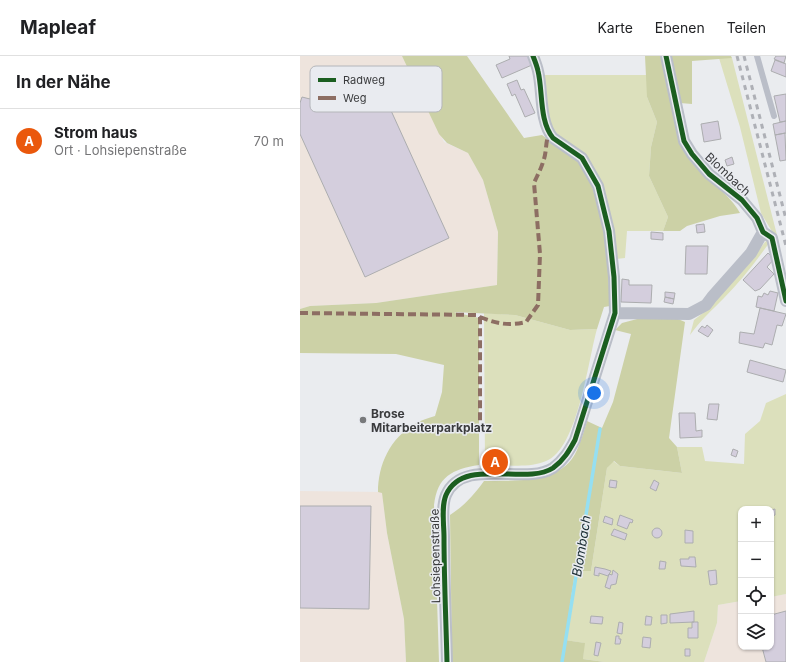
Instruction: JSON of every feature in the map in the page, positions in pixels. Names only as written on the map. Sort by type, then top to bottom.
[{"type":"street","points":[[533,56],[538,71],[546,124],[549,133],[582,158],[598,186],[609,231],[614,277],[615,313],[689,314],[706,305],[751,253],[763,232]]},
{"type":"street","name":"Blombach","points":[[666,56],[684,141],[692,154],[709,174],[742,200],[757,218],[763,232],[772,238],[786,301]]},
{"type":"street","name":"Lohsiepenstraße","points":[[447,662],[444,550],[445,496],[450,488],[462,479],[478,474],[538,473],[552,468],[567,455],[576,440],[615,313]]},
{"type":"lane","points":[[758,56],[774,116]]},
{"type":"shaded area","points":[[300,56],[402,56],[407,66],[310,66],[310,112],[429,112],[444,142],[468,153],[483,180],[498,232],[497,285],[376,303],[310,306],[300,309]]},
{"type":"shaded area","points":[[300,491],[382,492],[387,533],[404,619],[406,662],[300,662]]},
{"type":"shaded area","points":[[786,594],[786,662],[704,662],[717,623],[718,605],[738,602],[738,650],[774,650],[774,596]]},
{"type":"green space","points":[[402,56],[467,56],[524,138],[542,135],[578,161],[588,174],[606,232],[610,306],[604,307],[597,329],[570,330],[515,315],[454,312],[479,318],[479,465],[461,469],[448,476],[442,481],[436,495],[434,505],[439,662],[406,662],[404,619],[387,533],[382,493],[378,492],[380,472],[387,453],[392,445],[406,430],[420,421],[435,416],[442,392],[444,365],[396,354],[300,353],[300,309],[310,306],[376,303],[497,285],[498,232],[483,180],[468,153],[447,143],[439,134],[429,112],[442,112],[442,66],[407,66]]},
{"type":"green space","points":[[645,56],[731,56],[732,58],[692,61],[692,104],[680,103],[680,131],[684,151],[690,160],[726,195],[740,213],[720,216],[687,226],[680,231],[663,231],[668,217],[649,176],[651,147],[657,122],[647,97]]},
{"type":"green space","points":[[719,58],[732,58],[779,243],[761,213],[740,127]]},
{"type":"green space","points":[[541,75],[647,75],[647,97],[657,122],[651,147],[649,176],[668,217],[663,231],[627,231],[625,258],[616,259],[551,132]]},
{"type":"green space","points":[[768,240],[770,242],[754,264],[690,335],[694,320],[703,313],[747,266]]},
{"type":"green space","points":[[484,313],[515,315],[570,330],[597,329],[574,422],[566,440],[557,453],[546,461],[524,466],[485,465]]},
{"type":"green space","points":[[641,318],[678,319],[685,322],[669,438],[677,447],[682,473],[620,466],[614,461],[607,468],[591,571],[575,571],[565,640],[585,643],[583,659],[605,662],[452,662],[450,515],[468,500],[484,481],[510,481],[536,478],[549,475],[560,469],[570,461],[577,450],[587,421],[602,428],[613,402],[631,334],[615,330],[622,323]]},
{"type":"green space","points":[[786,394],[786,594],[774,596],[774,506],[738,506],[738,602],[718,605],[717,623],[704,662],[605,662],[583,659],[584,643],[565,640],[575,571],[591,571],[607,468],[613,461],[620,466],[682,473],[677,447],[702,447],[705,461],[744,464],[745,434],[760,421],[766,403]]},
{"type":"building","points":[[509,56],[528,56],[532,65],[502,78],[496,65],[510,59]]},
{"type":"building","points":[[776,56],[786,56],[784,63],[774,59]]},
{"type":"building","points":[[775,60],[786,64],[786,77],[771,71]]},
{"type":"building","points":[[517,80],[521,90],[524,89],[535,113],[525,117],[515,94],[512,96],[507,84]]},
{"type":"building","points":[[786,94],[786,121],[780,122],[774,96]]},
{"type":"building","points":[[302,97],[310,99],[310,112],[392,112],[449,238],[365,277],[300,134],[300,103]]},
{"type":"building","points":[[718,121],[721,139],[704,142],[701,124]]},
{"type":"building","points":[[786,121],[786,133],[775,135],[773,124]]},
{"type":"building","points":[[785,133],[786,160],[780,161],[775,135]]},
{"type":"building","points":[[732,157],[734,164],[727,166],[725,160]]},
{"type":"building","points":[[704,224],[705,232],[697,233],[696,225]]},
{"type":"building","points":[[651,232],[663,233],[663,240],[651,239]]},
{"type":"building","points":[[686,246],[708,246],[707,274],[685,274]]},
{"type":"building","points":[[768,253],[774,259],[767,267],[774,274],[760,289],[755,291],[743,280]]},
{"type":"building","points":[[622,279],[629,280],[629,285],[652,285],[651,303],[621,302]]},
{"type":"building","points":[[770,291],[778,293],[774,311],[756,307],[758,296],[762,297],[764,293],[768,295]]},
{"type":"building","points":[[665,292],[675,293],[674,299],[665,297]]},
{"type":"building","points":[[665,297],[674,299],[673,304],[664,302]]},
{"type":"building","points":[[760,308],[786,314],[782,326],[777,325],[772,345],[765,343],[763,348],[739,343],[740,332],[754,334]]},
{"type":"building","points":[[707,325],[713,330],[708,337],[698,331],[702,326],[705,328]]},
{"type":"building","points":[[750,360],[786,370],[783,382],[747,372]]},
{"type":"building","points":[[709,404],[719,404],[717,420],[707,419]]},
{"type":"building","points":[[679,413],[695,413],[696,431],[702,430],[702,437],[680,438]]},
{"type":"building","points":[[733,449],[738,451],[736,457],[731,455]]},
{"type":"building","points":[[490,459],[501,459],[501,465],[490,465]]},
{"type":"building","points":[[610,480],[617,481],[616,488],[609,487]]},
{"type":"building","points":[[654,480],[659,483],[656,491],[650,488]]},
{"type":"building","points":[[300,506],[371,506],[369,609],[300,608]]},
{"type":"building","points":[[620,515],[633,520],[632,523],[630,522],[627,529],[617,525]]},
{"type":"building","points":[[605,516],[613,519],[612,525],[603,522]]},
{"type":"building","points":[[655,528],[659,528],[661,529],[661,537],[655,538],[652,535],[652,531]]},
{"type":"building","points":[[614,529],[627,534],[625,540],[611,535]]},
{"type":"building","points":[[685,530],[693,531],[693,543],[685,543]]},
{"type":"building","points":[[689,557],[695,557],[696,567],[681,566],[680,559],[689,559]]},
{"type":"building","points":[[660,561],[666,562],[665,569],[659,569]]},
{"type":"building","points":[[595,567],[611,571],[608,576],[599,573],[599,576],[594,575]]},
{"type":"building","points":[[613,570],[618,574],[616,584],[611,585],[610,589],[605,587],[609,574],[612,575]]},
{"type":"building","points":[[716,570],[717,584],[710,585],[708,571]]},
{"type":"building","points":[[694,611],[694,622],[670,623],[670,614]]},
{"type":"building","points":[[786,611],[786,662],[766,662],[763,650],[774,650],[774,614]]},
{"type":"building","points":[[661,615],[667,615],[667,623],[661,624]]},
{"type":"building","points":[[591,616],[603,617],[602,624],[590,623]]},
{"type":"building","points":[[646,616],[652,617],[651,625],[645,625]]},
{"type":"building","points":[[619,622],[623,623],[622,634],[617,633]]},
{"type":"building","points":[[692,622],[698,622],[698,638],[688,638],[688,628],[692,628]]},
{"type":"building","points":[[616,636],[619,636],[619,639],[621,639],[620,644],[615,644]]},
{"type":"building","points":[[643,637],[651,638],[650,648],[642,647]]},
{"type":"building","points":[[596,642],[601,643],[598,656],[594,655]]},
{"type":"building","points":[[685,649],[690,649],[690,656],[685,656]]},
{"type":"waterway","name":"Blombach","points":[[562,662],[600,429]]},
{"type":"railway","points":[[737,56],[786,246]]},
{"type":"railway","points":[[744,56],[786,219]]},
{"type":"marked path","points":[[480,317],[503,324],[526,322],[538,305],[540,254],[534,183],[544,158],[549,133]]},
{"type":"marked path","points":[[300,313],[478,315],[480,317],[480,436]]},
{"type":"cycle path","points":[[447,662],[443,516],[444,500],[446,495],[454,483],[466,477],[480,474],[541,473],[553,468],[563,459],[575,440],[615,313],[614,277],[609,231],[598,186],[582,158],[553,138],[549,131],[543,115],[540,79],[537,65],[533,56]]},
{"type":"cycle path","points":[[666,56],[684,141],[692,154],[709,174],[742,200],[757,218],[763,232],[772,238],[786,301]]},
{"type":"place","name":"Brose Mitarbeiterparkplatz","points":[[363,420]]},
{"type":"place","name":"Strom haus","points":[[495,462]]}]
